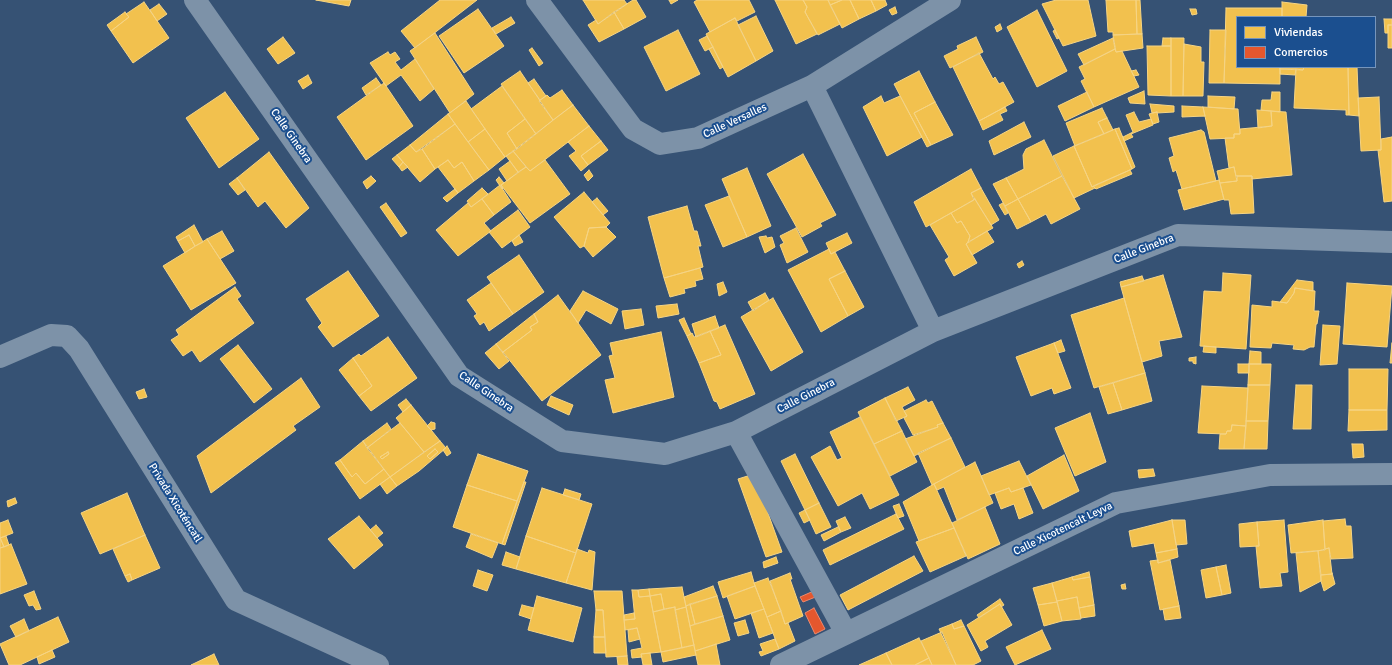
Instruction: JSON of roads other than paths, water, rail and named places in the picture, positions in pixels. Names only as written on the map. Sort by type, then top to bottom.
[{"type":"street","name":"Calle Ginebra","points":[[195,0],[459,376],[562,441],[665,454],[736,432],[933,331],[1178,235],[1392,242]]},
{"type":"street","name":"Calle Versalles","points":[[538,0],[633,129],[660,144],[698,138],[812,86],[950,0]]},
{"type":"street","points":[[812,86],[933,331]]},
{"type":"street","name":"Privada Xicoténcatl","points":[[0,357],[51,335],[67,336],[79,349],[236,600],[378,665]]},
{"type":"street","points":[[736,432],[846,633]]},
{"type":"street","name":"Calle Xicotencalt Leyva","points":[[781,665],[1116,503],[1270,475],[1392,474]]}]
